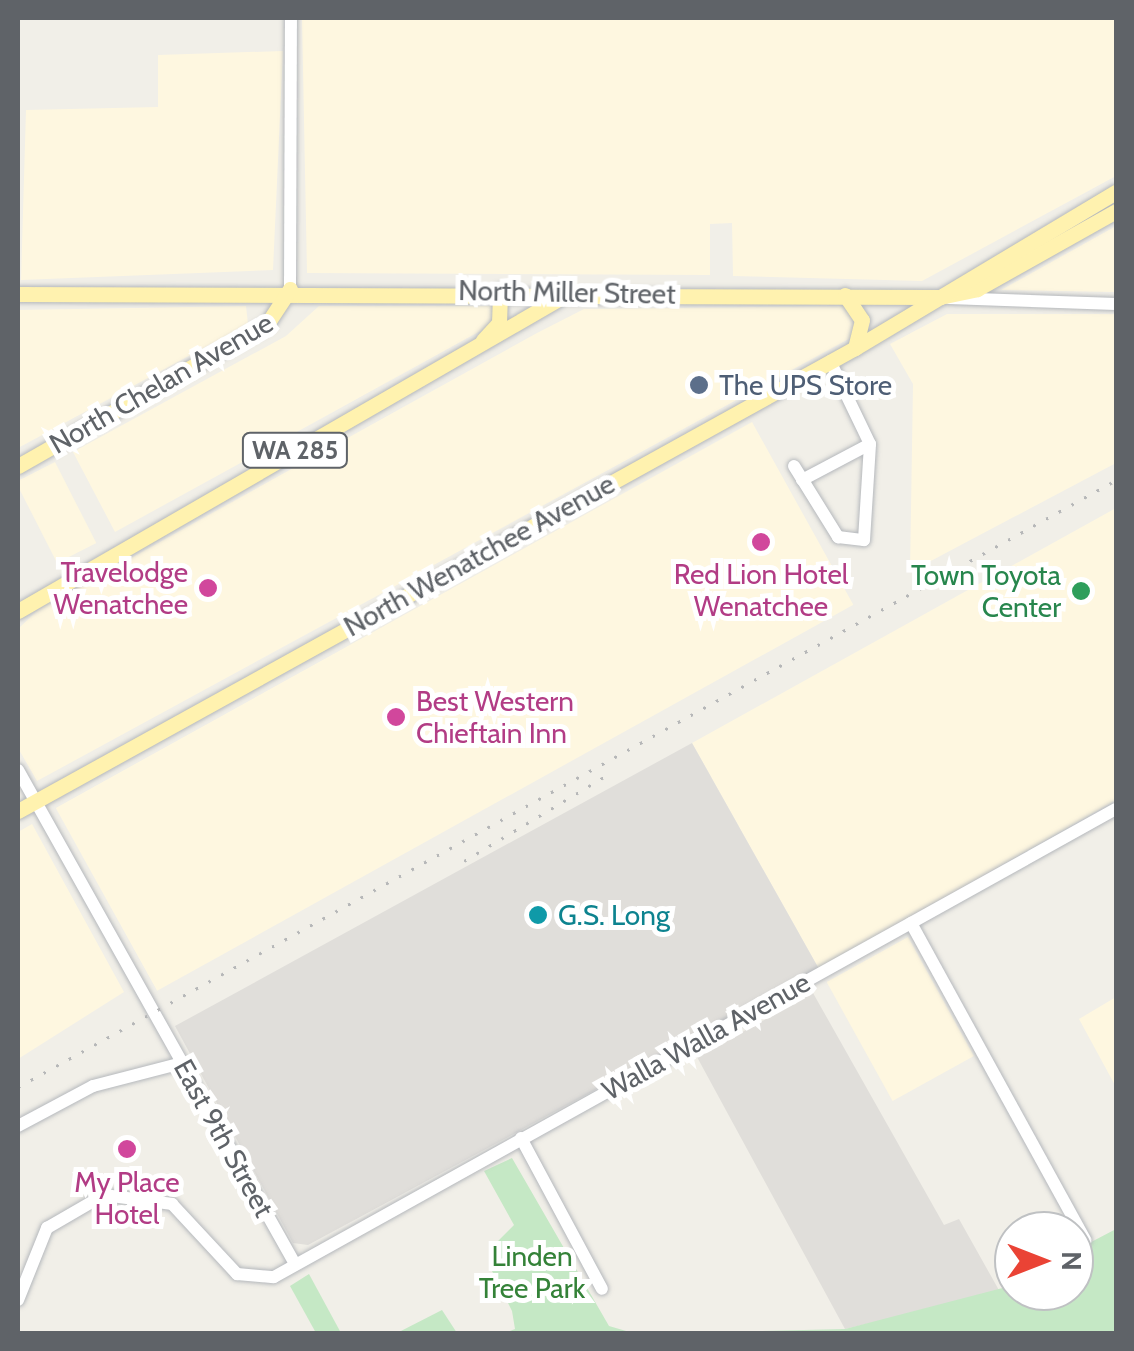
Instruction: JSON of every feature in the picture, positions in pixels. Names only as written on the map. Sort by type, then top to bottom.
[{"type":"main road","name":"North Wenatchee Avenue","points":[[18,811],[855,348],[1116,192]]},
{"type":"main road","name":"North Wenatchee Avenue","points":[[940,297],[976,289],[1116,210]]},
{"type":"main road","name":"North Miller Street","points":[[18,294],[290,289],[940,297]]},
{"type":"main road","name":"North Chelan Avenue","points":[[18,466],[267,324],[290,289]]},
{"type":"main road","name":"WA 285","points":[[468,356],[497,330],[500,291]]},
{"type":"main road","name":"WA 285","points":[[18,611],[468,356],[573,292]]},
{"type":"main road","points":[[845,295],[862,320],[855,348]]},
{"type":"street","points":[[290,289],[291,18]]},
{"type":"street","name":"North Miller Street","points":[[940,297],[988,302],[1116,304]]},
{"type":"street","points":[[794,466],[838,538],[864,540],[870,444],[830,361]]},
{"type":"street","points":[[802,480],[870,444]]},
{"type":"street","name":"East 9th Street","points":[[18,770],[295,1264]]},
{"type":"street","name":"Walla Walla Avenue","points":[[18,1300],[47,1228],[104,1195],[140,1194],[181,1210],[246,1278],[295,1264],[1116,809]]},
{"type":"street","points":[[911,923],[1069,1211]]},
{"type":"street","points":[[18,1126],[94,1086],[182,1064]]},
{"type":"street","points":[[521,1138],[602,1289]]},
{"type":"shaded area","points":[[302,18],[1116,18],[1116,176],[922,281],[733,276],[732,223],[710,224],[710,275],[307,273]]},
{"type":"shaded area","points":[[283,51],[273,270],[21,280],[26,110],[158,107],[158,55]]},
{"type":"shaded area","points":[[1116,226],[1116,292],[1001,290]]},
{"type":"shaded area","points":[[246,306],[248,324],[18,448],[18,310]]},
{"type":"shaded area","points":[[319,306],[493,306],[493,324],[115,532],[73,452],[286,336]]},
{"type":"shaded area","points":[[852,306],[856,335],[37,781],[18,748],[18,629],[39,609],[537,333],[584,309]]},
{"type":"shaded area","points":[[947,314],[1116,314],[1116,463],[910,572],[913,384],[890,344]]},
{"type":"shaded area","points":[[752,422],[853,605],[157,991],[56,808]]},
{"type":"shaded area","points":[[55,462],[96,543],[57,563],[18,486],[18,481]]},
{"type":"shaded area","points":[[1116,508],[1116,800],[819,969],[692,743]]},
{"type":"shaded area","points":[[692,743],[819,969],[308,1245],[293,1243],[175,1026]]},
{"type":"shaded area","points":[[32,824],[124,992],[18,1059],[18,832]]},
{"type":"shaded area","points":[[908,937],[974,1056],[893,1101],[827,982]]},
{"type":"shaded area","points":[[813,993],[944,1225],[959,1219],[994,1281],[994,1293],[845,1329],[697,1057]]},
{"type":"shaded area","points":[[1116,997],[1116,1087],[1079,1019]]},
{"type":"green space","name":"Linden Tree Park","points":[[512,1158],[609,1326],[633,1333],[505,1333],[515,1329],[512,1311],[491,1269],[495,1244],[514,1225],[484,1171]]},
{"type":"green space","points":[[1116,1229],[1116,1333],[646,1334],[845,1329],[994,1290],[994,1311],[1094,1311],[1094,1241]]},
{"type":"green space","points":[[309,1274],[341,1333],[316,1333],[290,1286]]},
{"type":"green space","name":"Linden Tree Park","points":[[442,1310],[457,1333],[397,1333]]},
{"type":"railway","points":[[18,1087],[1116,480]]},
{"type":"railway","points":[[464,861],[604,777]]},
{"type":"place","name":"The UPS Store","points":[[699,385]]},
{"type":"place","name":"Red Lion Hotel Wenatchee","points":[[761,542]]},
{"type":"place","name":"Travelodge Wenatchee","points":[[208,588]]},
{"type":"place","name":"Town Toyota Center","points":[[1081,591]]},
{"type":"place","name":"Best Western Chieftain Inn","points":[[396,717]]},
{"type":"place","name":"G.S. Long","points":[[538,915]]},
{"type":"place","name":"My Place Hotel","points":[[127,1149]]}]
